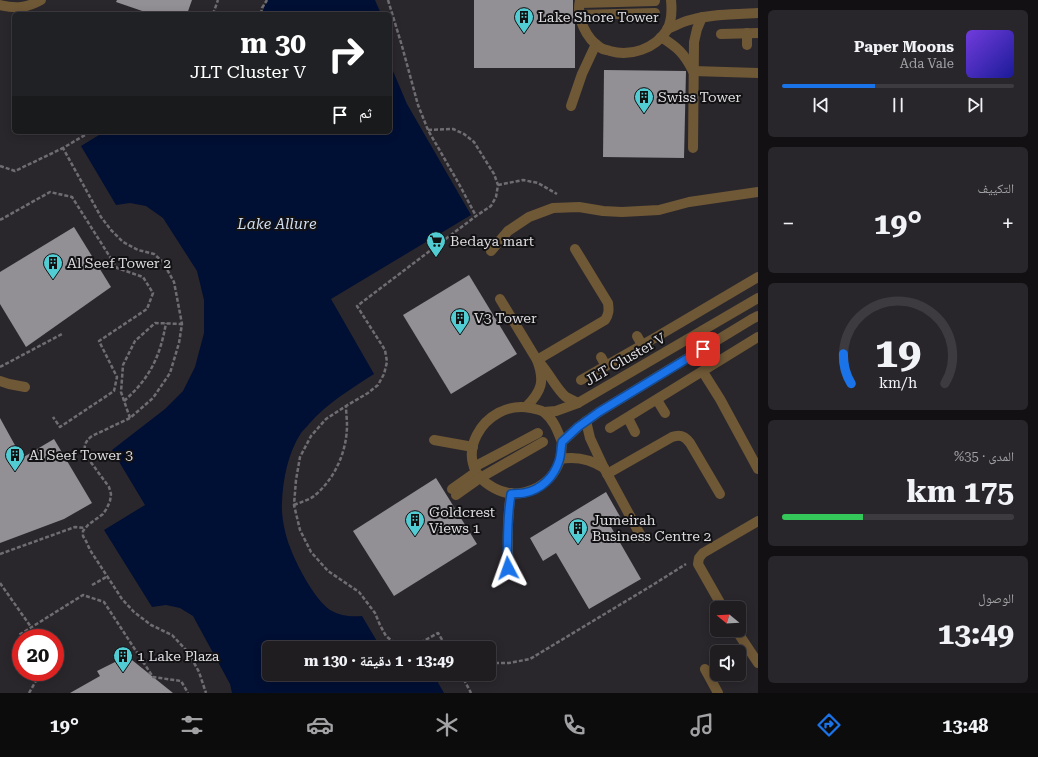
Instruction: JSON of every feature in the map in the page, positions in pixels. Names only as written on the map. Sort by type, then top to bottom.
[{"type":"lane","points":[[0,5],[27,10],[41,0]]},
{"type":"lane","points":[[655,1],[580,1],[580,15],[585,30],[602,49],[616,53],[631,53],[645,49],[658,41],[664,33],[672,14],[671,0]]},
{"type":"lane","points":[[580,15],[655,13]]},
{"type":"lane","points":[[664,33],[690,20],[702,17],[758,13]]},
{"type":"lane","points":[[692,148],[694,42],[702,17]]},
{"type":"lane","points":[[721,34],[758,32]]},
{"type":"lane","points":[[664,33],[688,60],[693,70]]},
{"type":"lane","points":[[746,45],[747,33]]},
{"type":"lane","points":[[571,106],[582,74],[596,44]]},
{"type":"lane","points":[[693,70],[758,73]]},
{"type":"lane","points":[[491,251],[508,231],[529,217],[553,208],[579,207],[603,211],[622,212],[660,210],[689,202],[758,192]]},
{"type":"lane","points":[[537,360],[605,320],[608,315],[608,303],[575,249]]},
{"type":"lane","points":[[581,380],[604,362],[640,341],[758,277]]},
{"type":"lane","name":"JLT Cluster V","points":[[472,447],[478,433],[486,422],[498,413],[512,408],[526,407],[544,412],[556,411],[578,403],[758,298]]},
{"type":"lane","points":[[500,299],[537,360],[561,392],[566,397],[578,403]]},
{"type":"lane","points":[[562,442],[586,421],[758,316]]},
{"type":"lane","points":[[610,428],[758,337]]},
{"type":"lane","points":[[526,407],[537,394],[542,378],[537,360]]},
{"type":"lane","points":[[703,372],[720,399],[758,469]]},
{"type":"lane","points":[[0,381],[25,387]]},
{"type":"lane","points":[[657,400],[665,413]]},
{"type":"lane","points":[[434,440],[472,447],[472,459],[477,472],[489,486],[499,491],[511,494],[524,493],[536,489],[546,482],[555,471],[560,460],[562,442],[553,422],[544,412]]},
{"type":"lane","points":[[628,418],[635,432]]},
{"type":"lane","points":[[586,421],[590,438],[642,538]]},
{"type":"lane","points":[[454,492],[477,472],[538,432]]},
{"type":"lane","points":[[606,471],[672,437],[677,435],[682,436],[687,438],[690,442],[720,494]]},
{"type":"lane","points":[[477,472],[543,442]]},
{"type":"lane","points":[[560,460],[568,458],[584,459],[598,464],[606,471]]},
{"type":"lane","points":[[508,568],[507,531],[511,494]]},
{"type":"lane","points":[[718,601],[698,564],[698,561],[701,555],[758,521]]},
{"type":"lane","points":[[741,637],[758,664]]},
{"type":"lane","points":[[705,669],[718,693]]},
{"type":"path","points":[[214,12],[218,0]]},
{"type":"path","points":[[261,12],[267,0]]},
{"type":"path","points":[[388,0],[392,12]]},
{"type":"path","points":[[392,13],[418,105],[428,130],[476,216]]},
{"type":"path","points":[[392,641],[386,636],[375,613],[359,592],[328,570],[311,552],[300,530],[294,505],[300,457],[311,436],[326,419],[368,393],[378,385],[384,374],[387,362],[385,350],[358,306],[491,206],[496,196],[498,185],[494,174],[474,142],[464,134],[453,129],[428,130]]},
{"type":"path","points":[[0,166],[15,171],[63,148],[87,134]]},
{"type":"path","points":[[63,148],[101,217],[111,230],[123,242],[138,250],[154,254],[163,262],[174,282],[182,324],[179,344],[170,372],[153,398],[130,418],[92,436],[87,440],[85,452],[109,487],[111,494],[108,508],[103,514],[85,528],[83,531],[84,536],[90,550],[122,599],[134,612],[151,625],[172,635],[188,652],[199,672],[206,693]]},
{"type":"path","points":[[498,185],[523,180],[538,183],[558,195]]},
{"type":"path","points":[[0,220],[50,192],[72,197],[117,268],[143,277],[153,293],[147,309],[100,341],[118,377],[114,390],[60,427],[53,417]]},
{"type":"path","points":[[130,418],[121,392],[123,365],[135,341],[155,323],[182,324]]},
{"type":"path","points":[[124,401],[145,379],[153,366],[164,338],[166,323]]},
{"type":"path","points":[[0,367],[62,334]]},
{"type":"path","points":[[294,505],[314,497],[328,481],[338,465],[345,448],[347,424],[346,406]]},
{"type":"path","points":[[0,554],[75,527],[85,528]]},
{"type":"path","points":[[496,663],[509,663],[530,659],[701,555]]},
{"type":"path","points":[[92,585],[108,576]]},
{"type":"path","points":[[0,583],[31,627]]},
{"type":"path","points":[[28,629],[83,596],[104,602],[153,677],[181,681],[188,693]]},
{"type":"path","points":[[423,641],[438,632],[442,641]]},
{"type":"path","points":[[29,693],[35,681]]},
{"type":"path","points":[[465,681],[471,693]]},
{"type":"water","points":[[268,0],[375,0],[380,12],[263,12]]},
{"type":"water","name":"Lake Allure","points":[[392,69],[407,104],[471,215],[331,299],[374,374],[331,403],[316,416],[301,433],[296,441],[285,475],[282,502],[283,519],[286,537],[293,554],[301,572],[318,598],[330,610],[338,614],[362,616],[377,641],[262,641],[262,681],[437,681],[444,693],[232,693],[230,684],[193,616],[180,608],[166,605],[152,607],[104,530],[145,505],[112,450],[165,409],[183,391],[195,367],[204,333],[204,300],[197,271],[163,218],[146,206],[130,203],[116,205],[81,146],[101,134],[392,134]]},
{"type":"building","points":[[117,0],[192,0],[188,12],[145,12],[116,2]]},
{"type":"building","name":"Lake Shore Tower","points":[[474,0],[573,0],[573,15],[575,23],[575,68],[474,68]]},
{"type":"building","name":"Swiss Tower","points":[[604,70],[686,71],[684,158],[603,157]]},
{"type":"building","name":"Al Seef Tower 2","points":[[74,227],[111,287],[26,347],[0,304],[0,272]]},
{"type":"building","name":"V3 Tower","points":[[469,275],[517,354],[451,394],[403,315]]},
{"type":"building","points":[[0,418],[22,458],[54,439],[92,503],[64,519],[0,543]]},
{"type":"building","name":"Goldcrest Views 1","points":[[436,478],[477,544],[394,596],[353,531]]},
{"type":"building","name":"Jumeirah Business Centre 2","points":[[606,492],[622,520],[611,527],[641,579],[589,609],[556,553],[543,561],[530,538]]},
{"type":"building","name":"1 Lake Plaza","points":[[127,656],[173,693],[70,693],[100,676],[97,671]]},
{"type":"place","name":"Lake Shore Tower","points":[[524,34]]},
{"type":"place","name":"Swiss Tower","points":[[644,114]]},
{"type":"place","name":"Bedaya mart","points":[[436,258]]},
{"type":"place","name":"Al Seef Tower 2","points":[[53,280]]},
{"type":"place","name":"V3 Tower","points":[[460,335]]},
{"type":"place","name":"Al Seef Tower 3","points":[[15,472]]},
{"type":"place","name":"Goldcrest Views 1","points":[[415,537]]},
{"type":"place","name":"Jumeirah Business Centre 2","points":[[578,545]]},
{"type":"place","name":"1 Lake Plaza","points":[[123,673]]},
{"type":"route","points":[[508,568],[507,531],[511,494],[524,493],[536,489],[546,482],[555,471],[560,460],[562,442],[578,427],[599,412],[703,349]]}]
